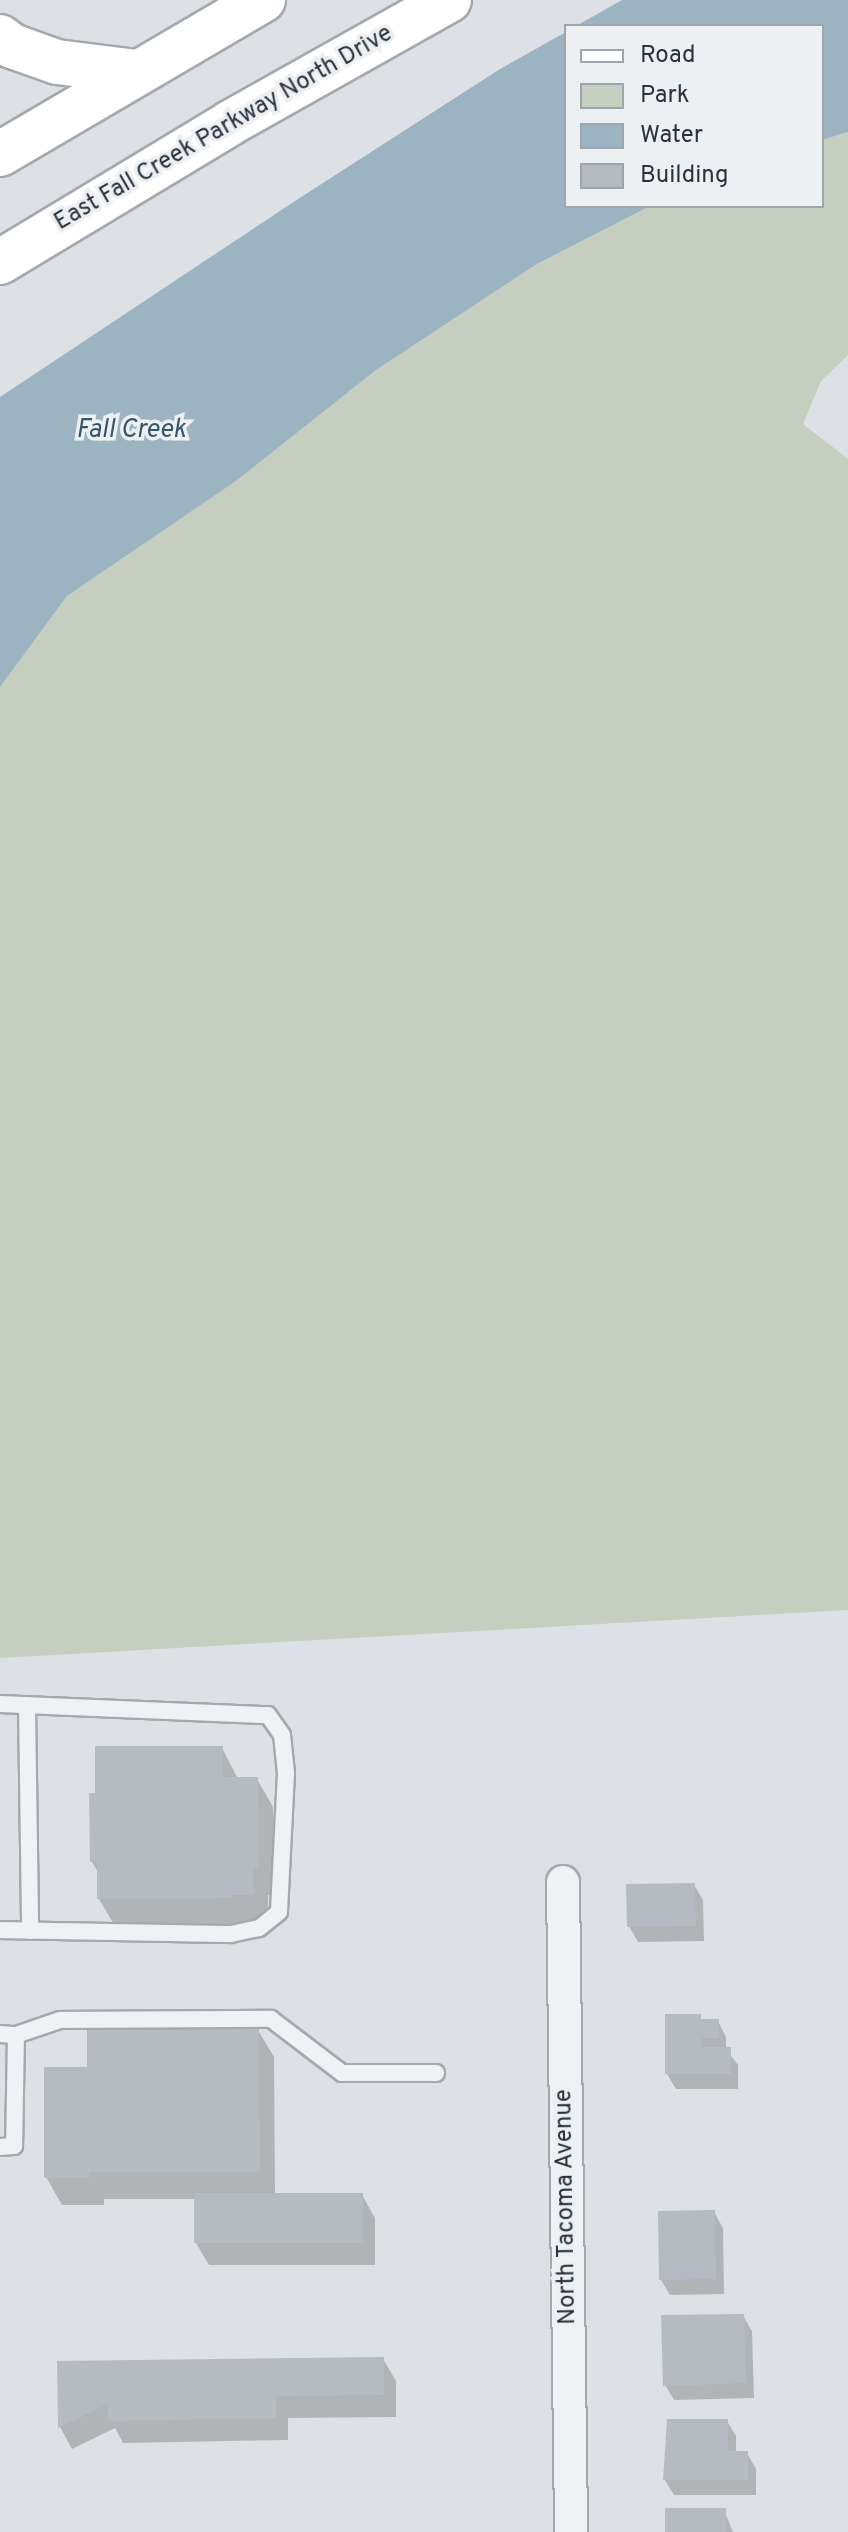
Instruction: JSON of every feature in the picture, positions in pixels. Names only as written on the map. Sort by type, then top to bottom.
[{"type":"main road","points":[[0,154],[263,0]]},
{"type":"main road","name":"East Fall Creek Parkway North Drive","points":[[0,262],[230,123],[449,0]]},
{"type":"main road","points":[[0,37],[12,46],[57,62],[136,72]]},
{"type":"street","name":"North Tacoma Avenue","points":[[563,1882],[571,2532]]},
{"type":"lane","points":[[0,1704],[268,1715],[282,1735],[286,1773],[279,1912],[259,1928],[231,1934],[0,1930]]},
{"type":"lane","points":[[27,1705],[30,1931]]},
{"type":"lane","points":[[0,2147],[14,2146],[8,2034],[60,2020],[271,2019],[342,2073],[436,2073]]},
{"type":"green space","points":[[848,132],[848,355],[821,381],[803,424],[848,459],[848,1610],[0,1658],[0,687],[67,596],[236,481],[376,370],[537,264],[646,208],[824,208],[824,139]]},
{"type":"water","points":[[622,0],[848,0],[848,132],[824,139],[824,24],[580,24]]},
{"type":"water","name":"Fall Creek","points":[[564,33],[564,208],[646,208],[537,264],[376,370],[236,481],[67,596],[0,687],[0,397],[500,69]]},
{"type":"building","points":[[95,1746],[223,1746],[223,1777],[258,1777],[259,1868],[253,1868],[253,1895],[232,1895],[232,1898],[97,1899],[97,1862],[90,1862],[89,1793],[95,1793]]},
{"type":"building","points":[[695,1883],[696,1926],[627,1927],[626,1884]]},
{"type":"building","points":[[665,2014],[701,2014],[701,2019],[719,2019],[719,2038],[702,2038],[702,2047],[731,2047],[731,2074],[665,2074]]},
{"type":"building","points":[[87,2028],[259,2028],[260,2172],[89,2172],[89,2178],[44,2178],[44,2067],[87,2067]]},
{"type":"building","points":[[194,2193],[363,2193],[363,2243],[194,2243]]},
{"type":"building","points":[[715,2210],[716,2279],[659,2280],[658,2211]]},
{"type":"building","points":[[744,2314],[746,2383],[663,2386],[661,2315]]},
{"type":"building","points":[[384,2357],[384,2395],[276,2396],[276,2418],[108,2421],[108,2404],[58,2428],[57,2361]]},
{"type":"building","points":[[667,2419],[728,2419],[728,2451],[748,2451],[748,2480],[663,2480]]},
{"type":"building","points":[[665,2508],[726,2508],[726,2532],[665,2532]]}]
